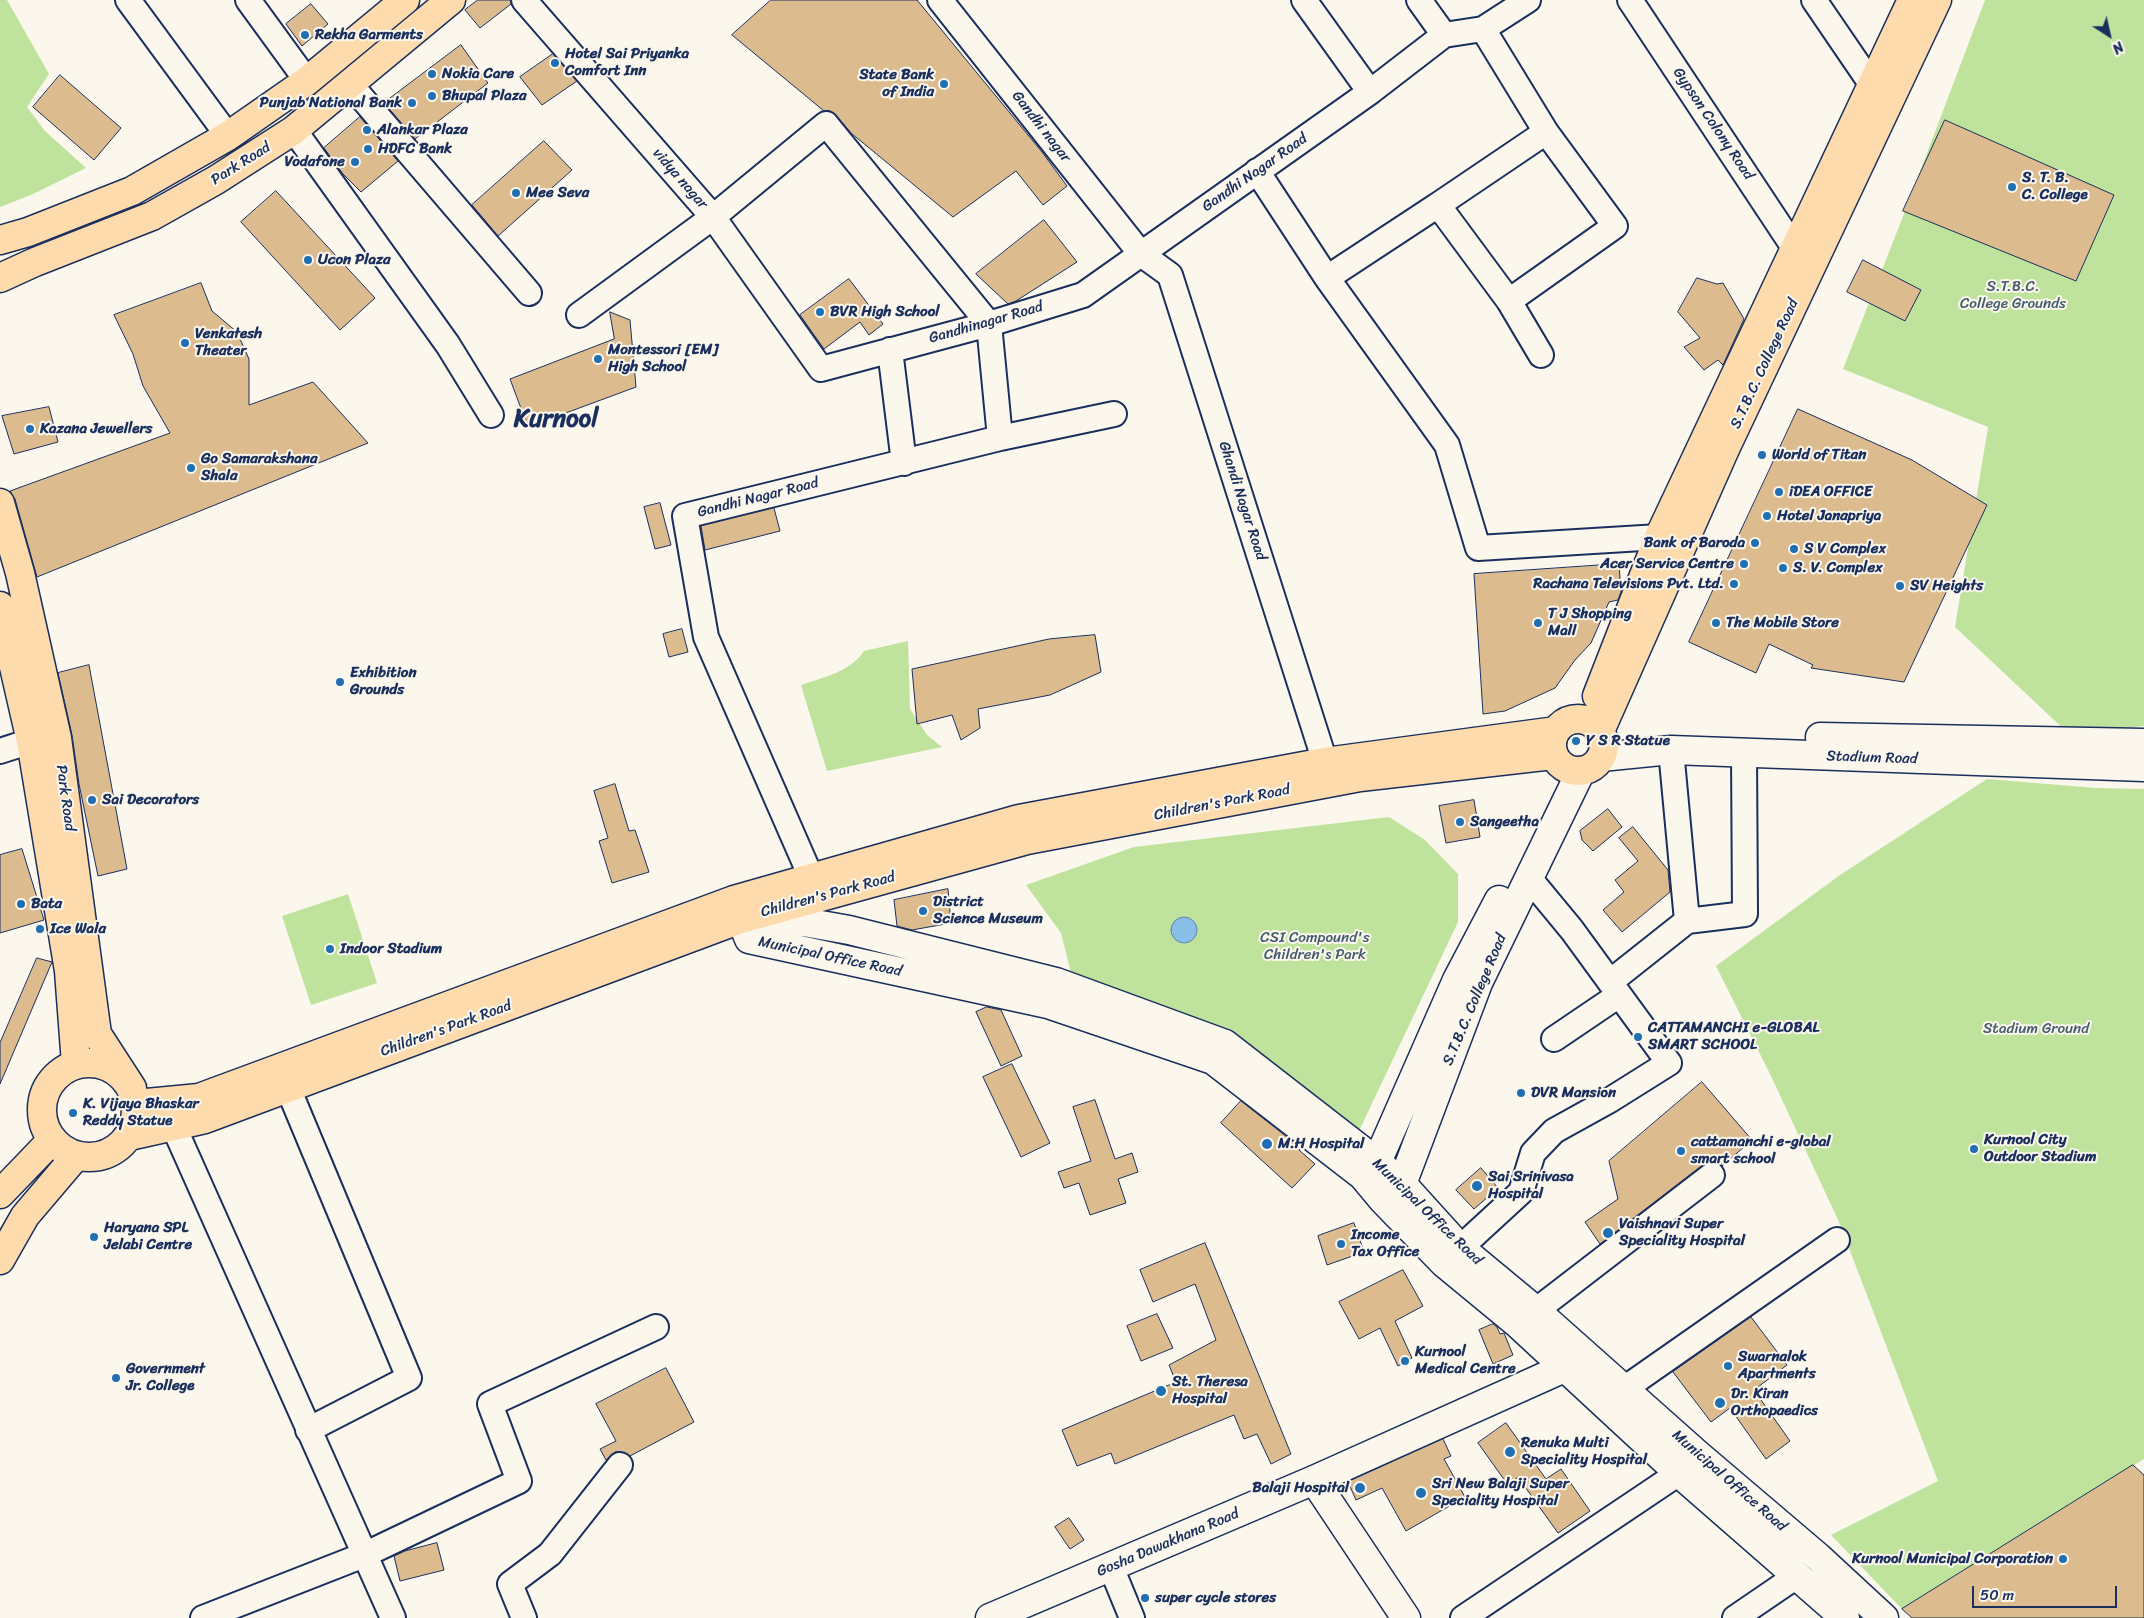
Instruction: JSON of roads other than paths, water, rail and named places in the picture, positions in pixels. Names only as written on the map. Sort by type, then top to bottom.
[{"type":"main road","name":"Park Road","points":[[0,240],[28,232],[132,191],[228,136],[307,81],[405,0]]},
{"type":"main road","name":"Park Road","points":[[0,278],[35,262],[152,216],[216,180],[294,130],[452,0]]},
{"type":"main road","name":"S.T.B.C. College Road","points":[[1581,747],[1659,537],[1912,0]]},
{"type":"main road","name":"S.T.B.C. College Road","points":[[1581,747],[1749,398],[1937,0]]},
{"type":"main road","name":"Park Road","points":[[0,503],[20,573],[57,738],[97,1034],[134,1096]]},
{"type":"main road","name":"Park Road","points":[[0,606],[31,741],[68,971],[76,1064]]},
{"type":"main road","name":"Children's Park Road","points":[[129,1136],[205,1118],[288,1088],[737,910],[811,877],[1019,818],[1325,762],[1581,747]]},
{"type":"main road","name":"Children's Park Road","points":[[134,1096],[200,1098],[737,910],[1027,840],[1360,777],[1581,747]]},
{"type":"main road","points":[[92,1062],[108,1066],[122,1075],[134,1096],[135,1121],[129,1136],[119,1147],[106,1154],[91,1158],[76,1156],[62,1150],[52,1140],[44,1127],[41,1112],[43,1097],[50,1084],[61,1072],[76,1064],[92,1062]]},
{"type":"main road","points":[[0,1194],[52,1140]]},
{"type":"main road","points":[[0,1260],[25,1216],[76,1156]]},
{"type":"street","points":[[128,0],[228,136]]},
{"type":"street","points":[[248,0],[307,81]]},
{"type":"street","name":"vidya nagar","points":[[524,0],[713,217],[821,369]]},
{"type":"street","name":"Gandhi nagar","points":[[940,0],[1141,254]]},
{"type":"street","points":[[1304,0],[1370,92]]},
{"type":"street","points":[[1418,0],[1444,35],[1483,29],[1528,0]]},
{"type":"street","name":"Gypson Colony Road","points":[[1630,0],[1795,248]]},
{"type":"street","points":[[1814,0],[1872,85]]},
{"type":"street","points":[[1483,29],[1546,132],[1615,226],[1509,301]]},
{"type":"street","name":"Gandhi Nagar Road","points":[[1141,254],[1370,92],[1444,35]]},
{"type":"street","points":[[350,84],[529,293]]},
{"type":"street","points":[[579,315],[713,217],[826,124],[989,324],[1000,438]]},
{"type":"street","points":[[294,130],[448,345],[491,415]]},
{"type":"street","points":[[1327,278],[1546,132]]},
{"type":"street","points":[[1257,171],[1327,278],[1447,444],[1478,548],[1659,537]]},
{"type":"street","points":[[1438,205],[1509,301],[1541,354]]},
{"type":"street","name":"Gandhinagar Road","points":[[821,369],[989,324],[1083,295],[1141,254]]},
{"type":"street","name":"Ghandi Nagar Road","points":[[1141,254],[1170,275],[1325,762]]},
{"type":"street","points":[[890,350],[904,462]]},
{"type":"street","name":"Gandhi Nagar Road","points":[[811,877],[706,637],[685,516],[1000,438],[1114,414]]},
{"type":"street","name":"Stadium Road","points":[[1581,747],[1680,734],[2144,743]]},
{"type":"street","points":[[0,751],[31,741]]},
{"type":"street","points":[[1370,1169],[1440,1049],[1457,980],[1581,747]]},
{"type":"street","name":"Stadium Road","points":[[1581,747],[2144,767]]},
{"type":"street","name":"S.T.B.C. College Road","points":[[1393,1192],[1440,1049],[1478,983],[1529,878],[1581,747]]},
{"type":"street","points":[[1671,750],[1687,922]]},
{"type":"street","points":[[1554,1039],[1614,989],[1687,922],[1745,914],[1744,753]]},
{"type":"street","points":[[1452,1255],[1521,1192],[1533,1153],[1554,1131],[1610,1100],[1669,1062],[1572,930],[1529,878]]},
{"type":"street","name":"Municipal Office Road","points":[[737,910],[849,930],[1056,982],[1225,1044],[1370,1169],[1452,1255],[1527,1317],[1624,1389],[1818,1557],[1884,1618]]},
{"type":"street","points":[[288,1088],[409,1378],[308,1430]]},
{"type":"street","points":[[173,1125],[364,1555],[385,1616]]},
{"type":"street","points":[[1527,1317],[1712,1175]]},
{"type":"street","points":[[1624,1389],[1836,1240]]},
{"type":"street","name":"Municipal Office Road","points":[[1527,1317],[1564,1368],[1679,1473],[1845,1618]]},
{"type":"street","points":[[203,1618],[364,1555],[519,1481],[490,1404],[656,1327]]},
{"type":"street","name":"Gosha Dawakhana Road","points":[[990,1618],[1314,1480],[1564,1368]]},
{"type":"street","points":[[524,1618],[510,1584],[550,1554],[620,1465]]},
{"type":"street","points":[[1463,1618],[1679,1473]]},
{"type":"street","points":[[1314,1480],[1406,1618]]},
{"type":"street","points":[[1111,1567],[1132,1618]]},
{"type":"street","points":[[1735,1618],[1798,1575]]},
{"type":"water","points":[[1184,917],[1193,921],[1197,930],[1193,939],[1184,943],[1175,939],[1171,930],[1175,921]]},
{"type":"place","name":"Rekha Garments","points":[[305,35]]},
{"type":"place","name":"Hotel Sai Priyanka Comfort Inn","points":[[555,63]]},
{"type":"place","name":"Nokia Care","points":[[432,74]]},
{"type":"place","name":"State Bank of India","points":[[944,84]]},
{"type":"place","name":"Bhupal Plaza","points":[[432,96]]},
{"type":"place","name":"Punjab National Bank","points":[[412,103]]},
{"type":"place","name":"Alankar Plaza","points":[[367,130]]},
{"type":"place","name":"HDFC Bank","points":[[368,149]]},
{"type":"place","name":"Vodafone","points":[[355,162]]},
{"type":"place","name":"S. T. B. C. College","points":[[2012,187]]},
{"type":"place","name":"Mee Seva","points":[[516,193]]},
{"type":"place","name":"Ucon Plaza","points":[[308,260]]},
{"type":"place","name":"BVR High School","points":[[820,312]]},
{"type":"place","name":"Venkatesh Theater","points":[[185,343]]},
{"type":"place","name":"Montessori [EM] High School","points":[[598,359]]},
{"type":"place","name":"Kazana Jewellers","points":[[30,429]]},
{"type":"place","name":"World of Titan","points":[[1762,455]]},
{"type":"place","name":"Go Samarakshana Shala","points":[[191,468]]},
{"type":"place","name":"iDEA OFFICE","points":[[1779,492]]},
{"type":"place","name":"Hotel Janapriya","points":[[1767,516]]},
{"type":"place","name":"Bank of Baroda","points":[[1755,543]]},
{"type":"place","name":"S V Complex","points":[[1794,549]]},
{"type":"place","name":"Acer Service Centre","points":[[1744,564]]},
{"type":"place","name":"S. V. Complex","points":[[1783,568]]},
{"type":"place","name":"Rachana Televisions Pvt. Ltd.","points":[[1734,584]]},
{"type":"place","name":"SV Heights","points":[[1900,586]]},
{"type":"place","name":"T J Shopping Mall","points":[[1538,623]]},
{"type":"place","name":"The Mobile Store","points":[[1716,623]]},
{"type":"place","name":"Exhibition Grounds","points":[[340,682]]},
{"type":"place","name":"Y S R Statue","points":[[1576,741]]},
{"type":"place","name":"Sai Decorators","points":[[92,800]]},
{"type":"place","name":"Sangeetha","points":[[1460,822]]},
{"type":"place","name":"Bata","points":[[21,904]]},
{"type":"place","name":"District Science Museum","points":[[923,911]]},
{"type":"place","name":"Ice Wala","points":[[40,929]]},
{"type":"place","name":"Indoor Stadium","points":[[330,949]]},
{"type":"place","name":"CATTAMANCHI e-GLOBAL SMART SCHOOL","points":[[1638,1037]]},
{"type":"place","name":"DVR Mansion","points":[[1521,1093]]},
{"type":"place","name":"K. Vijaya Bhaskar Reddy Statue","points":[[73,1113]]},
{"type":"place","name":"M.H Hospital","points":[[1267,1144]]},
{"type":"place","name":"Kurnool City Outdoor Stadium","points":[[1974,1149]]},
{"type":"place","name":"cattamanchi e-global smart school","points":[[1681,1151]]},
{"type":"place","name":"Sai Srinivasa Hospital","points":[[1477,1186]]},
{"type":"place","name":"Vaishnavi Super Speciality Hospital","points":[[1608,1233]]},
{"type":"place","name":"Haryana SPL Jelabi Centre","points":[[94,1237]]},
{"type":"place","name":"Income Tax Office","points":[[1341,1244]]},
{"type":"place","name":"Kurnool Medical Centre","points":[[1405,1361]]},
{"type":"place","name":"Swarnalok Apartments","points":[[1728,1366]]},
{"type":"place","name":"Government Jr. College","points":[[116,1378]]},
{"type":"place","name":"St. Theresa Hospital","points":[[1161,1391]]},
{"type":"place","name":"Dr. Kiran Orthopaedics","points":[[1720,1403]]},
{"type":"place","name":"Renuka Multi Speciality Hospital","points":[[1510,1452]]},
{"type":"place","name":"Balaji Hospital","points":[[1360,1488]]},
{"type":"place","name":"Sri New Balaji Super Speciality Hospital","points":[[1421,1493]]},
{"type":"place","name":"Kurnool Municipal Corporation","points":[[2063,1559]]},
{"type":"place","name":"super cycle stores","points":[[1145,1598]]},
{"type":"district","name":"Kurnool","points":[[556,420]]},
{"type":"park label","name":"S.T.B.C. College Grounds","points":[[2013,296]]},
{"type":"park label","name":"CSI Compound's Children's Park","points":[[1315,946]]},
{"type":"park label","name":"Stadium Ground","points":[[2036,1029]]}]
